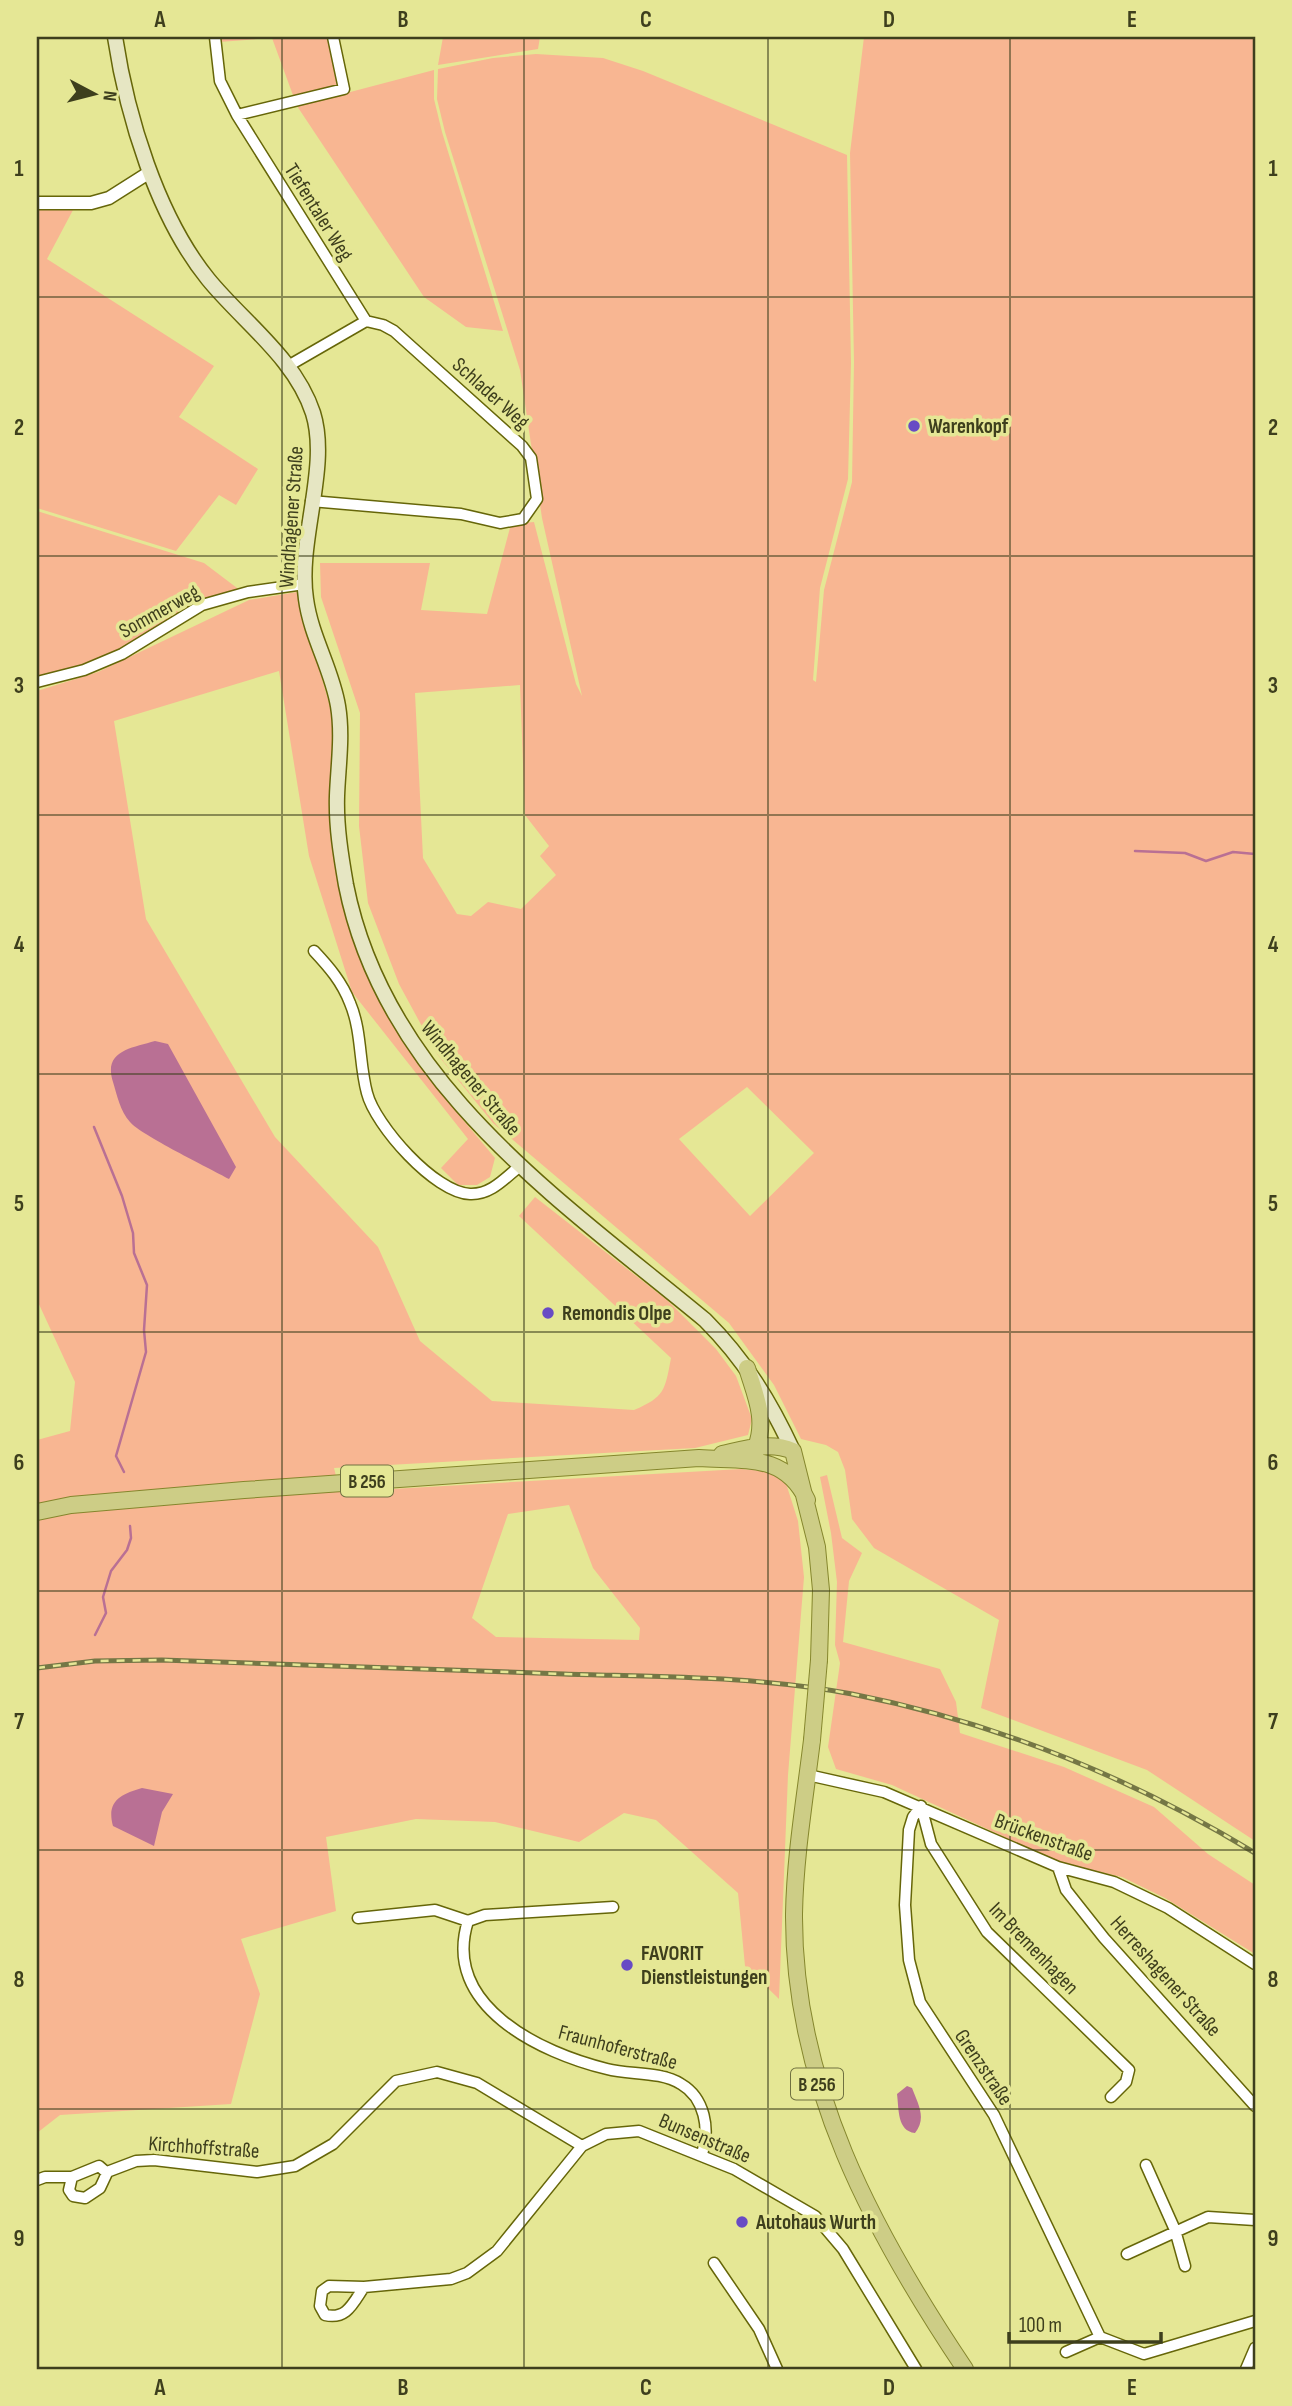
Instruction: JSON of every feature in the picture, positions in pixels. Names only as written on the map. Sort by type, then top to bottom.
[{"type":"main road","name":"Windhagener Straße","points":[[115,37],[120,66],[150,172],[168,217],[191,257],[288,366],[314,415],[317,458],[304,584],[310,623],[338,704],[339,835],[352,912],[366,953],[404,1031],[459,1104],[520,1166],[705,1320],[733,1348],[769,1399],[793,1451]]},
{"type":"main road","points":[[747,1368],[762,1416],[757,1454]]},
{"type":"main road","name":"B 256","points":[[37,1512],[71,1505],[244,1490],[793,1451],[817,1547],[821,1590],[819,1660],[797,1868],[796,1954],[806,2038],[820,2093],[847,2164],[917,2295],[965,2369]]},
{"type":"main road","name":"B 256","points":[[757,1454],[792,1475],[807,1500]]},
{"type":"street","name":"Tiefentaler Weg","points":[[215,37],[220,81],[237,115],[366,321]]},
{"type":"street","points":[[237,115],[344,89],[333,37]]},
{"type":"street","points":[[37,204],[91,203],[109,198],[150,172]]},
{"type":"street","points":[[288,366],[366,321]]},
{"type":"street","name":"Schlader Weg","points":[[311,501],[461,514],[500,523],[523,519],[537,499],[531,458],[522,446],[394,331],[383,324],[366,321]]},
{"type":"street","name":"Sommerweg","points":[[37,682],[84,670],[122,654],[202,605],[248,592],[304,584]]},
{"type":"street","name":"Windhagener Straße","points":[[314,951],[337,977],[351,1005],[367,1095],[381,1124],[410,1155],[447,1187],[470,1194],[495,1187],[520,1166]]},
{"type":"street","name":"Brückenstraße","points":[[807,1775],[858,1785],[921,1806],[980,1835],[1058,1867],[1114,1882],[1155,1901],[1255,1964]]},
{"type":"street","name":"Im Bremenhagen","points":[[921,1806],[931,1844],[987,1932],[1129,2070],[1126,2082],[1111,2097]]},
{"type":"street","name":"Grenzstraße","points":[[921,1806],[913,1816],[909,1830],[905,1905],[909,1960],[920,2002],[995,2115],[1100,2337]]},
{"type":"street","name":"Herreshagener Straße","points":[[1058,1867],[1066,1890],[1090,1920],[1255,2106]]},
{"type":"street","points":[[358,1918],[435,1910],[468,1921],[485,1915],[614,1907]]},
{"type":"street","name":"Fraunhoferstraße","points":[[468,1921],[463,1938],[467,1973],[481,2000],[500,2021],[541,2047],[573,2059],[609,2069],[670,2079],[684,2086],[697,2099],[707,2127],[702,2154]]},
{"type":"street","name":"Kirchhoffstraße","points":[[37,2180],[45,2177],[72,2177],[99,2166],[107,2172],[136,2161],[154,2160],[257,2172],[295,2166],[333,2144],[396,2081],[438,2072],[477,2082],[582,2146]]},
{"type":"street","name":"Bunsenstraße","points":[[364,2287],[451,2279],[482,2264],[497,2251],[582,2146],[606,2134],[639,2131],[702,2154],[799,2204],[826,2226],[843,2249],[916,2369]]},
{"type":"street","points":[[1146,2165],[1175,2230],[1185,2266]]},
{"type":"street","points":[[72,2177],[69,2190],[73,2196],[85,2198],[104,2183],[107,2172]]},
{"type":"street","points":[[1127,2254],[1208,2217],[1255,2220]]},
{"type":"street","points":[[714,2263],[769,2346],[777,2369]]},
{"type":"street","points":[[1066,2352],[1100,2337],[1144,2354],[1255,2321]]},
{"type":"street","points":[[1246,2369],[1255,2348]]},
{"type":"shaded area","points":[[219,37],[327,37],[339,85],[294,98],[272,38],[219,42]]},
{"type":"shaded area","points":[[443,37],[540,37],[538,49],[438,65]]},
{"type":"shaded area","points":[[864,37],[1255,37],[1255,1841],[1147,1770],[981,1708],[999,1620],[874,1548],[852,1519],[845,1470],[838,1452],[826,1445],[801,1439],[774,1385],[729,1323],[493,1123],[437,1054],[399,984],[368,903],[359,826],[360,713],[321,597],[320,563],[430,563],[421,610],[487,614],[511,524],[534,522],[576,684],[582,696],[542,518],[520,370],[445,132],[437,99],[438,69],[493,58],[536,54],[603,58],[643,71],[847,155],[851,363],[848,479],[820,588],[813,680],[816,682],[824,590],[852,482],[854,362],[850,153]],"holes":[[[520,685],[525,815],[549,846],[540,856],[556,875],[521,909],[488,902],[471,916],[457,914],[423,858],[415,693]],[[747,1087],[814,1153],[750,1216],[679,1139]]]},
{"type":"shaded area","points":[[434,70],[434,99],[442,132],[503,331],[466,327],[424,297],[297,106]]},
{"type":"shaded area","points":[[37,208],[73,210],[47,259],[214,366],[179,417],[258,469],[236,505],[219,495],[176,551],[37,508]]},
{"type":"shaded area","points":[[37,511],[204,563],[241,591],[103,659],[37,678]]},
{"type":"shaded area","points":[[297,592],[331,710],[334,739],[331,817],[347,917],[378,995],[404,1041],[428,1078],[495,1158],[490,1177],[477,1185],[458,1185],[441,1168],[468,1139],[352,992],[309,856],[279,671],[114,721],[146,919],[275,1137],[378,1247],[420,1341],[492,1401],[634,1410],[658,1396],[665,1385],[669,1369],[671,1358],[519,1216],[535,1197],[667,1300],[716,1349],[736,1376],[752,1419],[748,1435],[695,1448],[334,1468],[340,1492],[741,1469],[774,1472],[784,1477],[798,1521],[804,1577],[788,1775],[779,1999],[745,1966],[738,1893],[656,1820],[624,1813],[579,1842],[495,1822],[416,1819],[326,1837],[336,1911],[241,1939],[260,1994],[231,2104],[60,2115],[37,2133],[37,1440],[70,1431],[75,1382],[37,1300],[37,691],[98,672],[249,600]],"holes":[[[569,1505],[593,1568],[640,1628],[639,1640],[496,1637],[472,1618],[508,1514]]]},
{"type":"shaded area","points":[[155,1041],[168,1044],[236,1167],[229,1179],[147,1135],[130,1122],[124,1113],[113,1082],[112,1064],[121,1052]]},
{"type":"shaded area","points":[[827,1475],[842,1538],[862,1553],[849,1581],[843,1642],[940,1669],[956,1702],[960,1733],[1064,1767],[1154,1807],[1208,1854],[1255,1885],[1255,1954],[1165,1898],[1122,1877],[1061,1863],[892,1785],[836,1769],[828,1747],[840,1663],[835,1645],[837,1582],[820,1477]]},
{"type":"shaded area","points":[[142,1788],[173,1794],[162,1812],[154,1846],[113,1826],[111,1817],[117,1800]]},
{"type":"shaded area","points":[[907,2086],[912,2088],[921,2116],[915,2133],[905,2128],[899,2112],[897,2094]]},
{"type":"waterway","points":[[1135,851],[1185,853],[1206,861],[1233,852],[1255,854]]},
{"type":"waterway","points":[[94,1127],[122,1196],[133,1233],[134,1253],[147,1285],[144,1330],[146,1352],[116,1456],[124,1472]]},
{"type":"waterway","points":[[95,1635],[106,1613],[103,1597],[111,1571],[127,1550],[131,1538],[130,1526]]},
{"type":"railway","points":[[37,1668],[95,1661],[162,1660],[708,1678],[816,1688],[958,1720],[1060,1756],[1159,1800],[1255,1853]]},
{"type":"place","name":"Warenkopf","points":[[914,426]]},
{"type":"place","name":"Remondis Olpe","points":[[548,1313]]},
{"type":"place","name":"FAVORIT Dienstleistungen","points":[[627,1965]]},
{"type":"place","name":"Autohaus Wurth","points":[[742,2222]]}]
